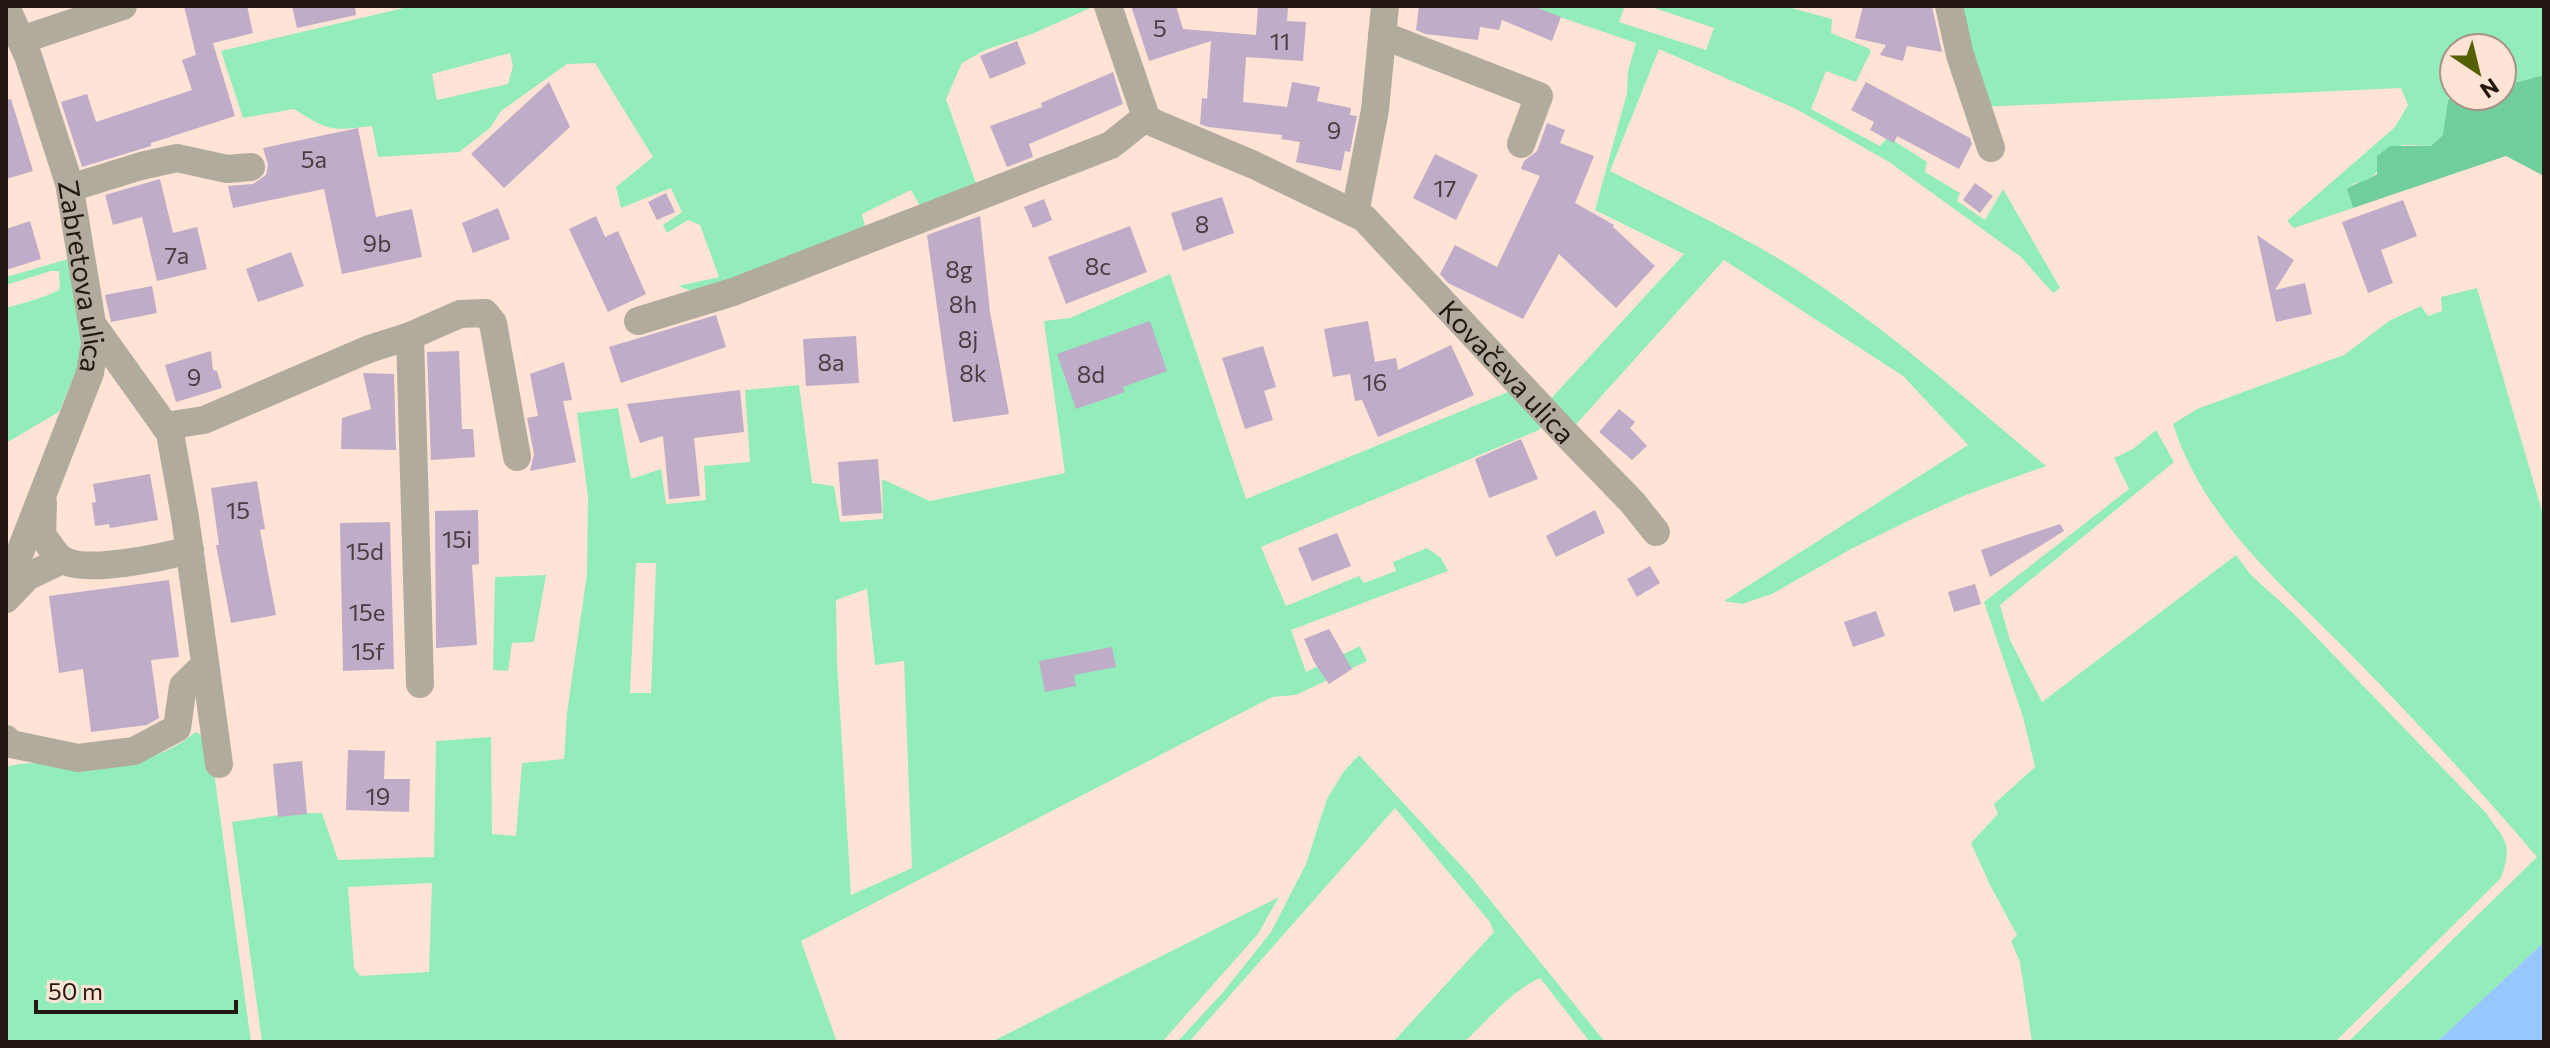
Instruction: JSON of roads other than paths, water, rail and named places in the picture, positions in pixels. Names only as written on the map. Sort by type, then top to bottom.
[{"type":"street","points":[[21,40],[123,6]]},
{"type":"street","points":[[638,321],[733,292],[1111,145],[1146,117],[1108,6]]},
{"type":"street","points":[[1355,213],[1373,123],[1385,6]]},
{"type":"street","points":[[1949,6],[1960,55],[1991,148]]},
{"type":"street","name":"Zabretova ulica","points":[[6,7],[21,40],[70,188],[95,342],[90,373],[6,588]]},
{"type":"street","points":[[1382,35],[1539,96],[1521,144]]},
{"type":"street","name":"Kovačeva ulica","points":[[1146,117],[1364,218],[1633,503],[1656,532]]},
{"type":"street","points":[[70,188],[177,158],[227,169],[251,167]]},
{"type":"street","points":[[165,426],[204,420],[369,349],[410,336],[460,314],[485,313],[493,323],[517,457]]},
{"type":"street","points":[[92,323],[170,433],[190,550],[219,764]]},
{"type":"street","points":[[410,336],[420,684]]},
{"type":"street","points":[[44,490],[42,535],[62,560],[87,566],[158,558],[190,550]]},
{"type":"street","points":[[6,599],[27,577],[62,560]]},
{"type":"street","points":[[6,739],[11,744],[78,758],[134,751],[177,728],[183,686],[205,665]]},
{"type":"water","points":[[2544,942],[2544,1042],[2437,1042]]}]
